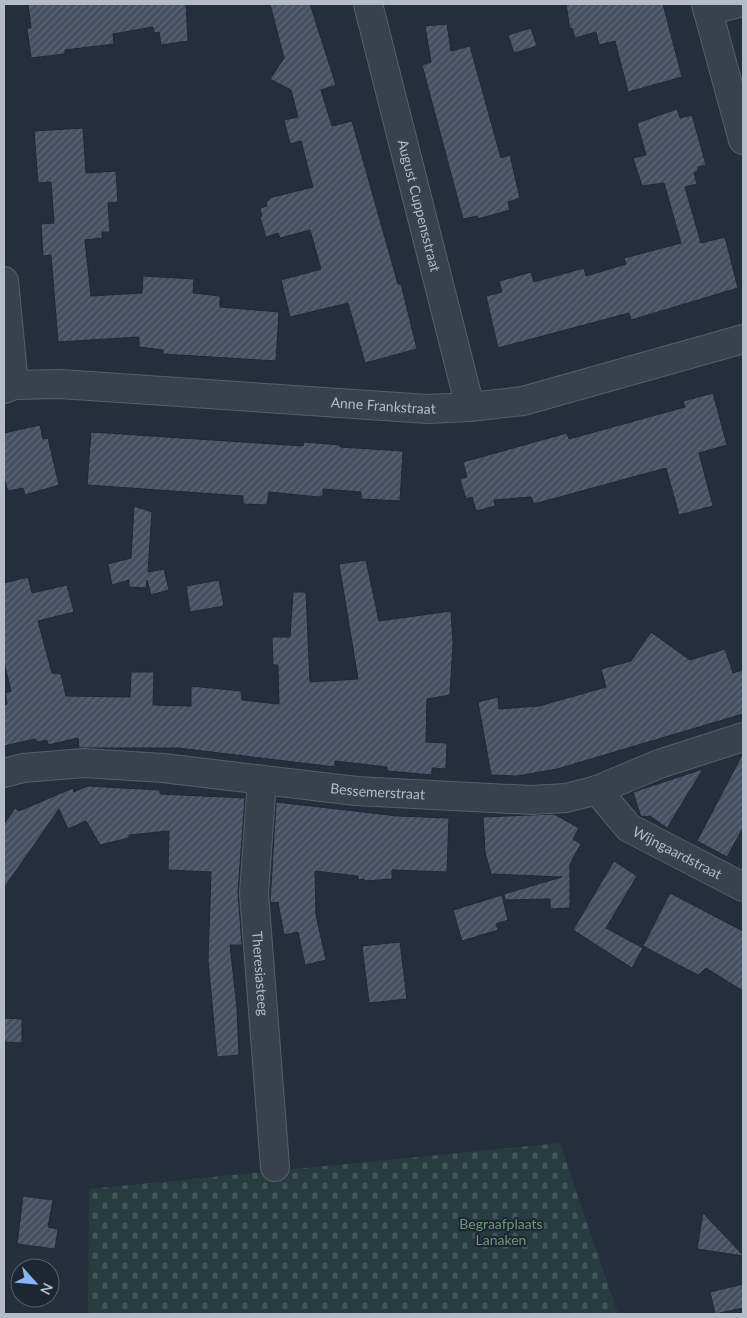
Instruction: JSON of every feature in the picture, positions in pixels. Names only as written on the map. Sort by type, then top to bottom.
[{"type":"street","name":"August Cuppensstraat","points":[[368,4],[470,408]]},
{"type":"street","points":[[735,4],[707,7],[743,140]]},
{"type":"street","points":[[4,281],[9,387]]},
{"type":"street","name":"Anne Frankstraat","points":[[9,387],[60,384],[428,409],[470,408],[522,401],[743,339]]},
{"type":"street","name":"Bessemerstraat","points":[[4,773],[22,768],[84,763],[163,768],[356,791],[531,800],[566,798],[597,790],[659,764],[743,738]]},
{"type":"street","name":"Theresiasteeg","points":[[262,780],[254,893],[275,1167]]},
{"type":"street","name":"Wijngaardstraat","points":[[597,790],[629,828],[743,887]]},
{"type":"green space","name":"Begraafplaats Lanaken","points":[[560,1143],[618,1314],[88,1314],[89,1189]]},
{"type":"building","points":[[28,4],[186,4],[188,41],[161,45],[159,32],[154,33],[153,27],[113,34],[114,44],[65,50],[65,54],[31,58],[27,28],[31,28]]},
{"type":"building","points":[[270,4],[310,4],[336,85],[321,90],[332,126],[352,121],[398,284],[401,284],[417,349],[365,363],[348,303],[290,317],[281,280],[321,269],[310,230],[280,238],[278,233],[266,237],[260,217],[262,216],[260,208],[267,206],[266,201],[269,198],[313,187],[301,141],[290,144],[284,120],[298,117],[291,90],[270,79],[284,58]]},
{"type":"building","points":[[566,4],[663,4],[682,77],[628,92],[615,41],[599,45],[596,32],[575,38],[572,28],[570,29]]},
{"type":"building","points":[[447,24],[451,51],[470,46],[501,158],[510,155],[520,198],[508,202],[510,210],[478,219],[477,216],[463,219],[422,65],[431,62],[425,26]]},
{"type":"building","points":[[531,28],[537,46],[514,53],[508,35]]},
{"type":"building","points":[[677,109],[680,118],[692,115],[706,165],[698,167],[698,171],[694,173],[697,184],[685,187],[701,243],[725,237],[738,288],[631,320],[629,313],[498,348],[486,296],[502,292],[499,281],[531,272],[534,282],[584,268],[586,276],[626,264],[624,258],[681,243],[664,183],[642,186],[633,158],[646,155],[637,123]]},
{"type":"building","points":[[83,128],[86,173],[116,171],[118,202],[108,203],[110,232],[102,232],[102,238],[85,240],[91,296],[142,293],[143,276],[194,279],[193,293],[220,296],[220,307],[279,312],[276,361],[163,354],[163,350],[139,347],[139,337],[58,342],[51,255],[43,256],[41,224],[54,223],[51,182],[38,183],[34,131]]},
{"type":"building","points":[[713,393],[727,445],[699,453],[713,506],[679,515],[666,468],[534,504],[531,497],[494,500],[495,506],[476,511],[472,497],[466,499],[460,479],[467,477],[463,462],[567,433],[569,439],[685,407],[683,401]]},
{"type":"building","points":[[40,425],[43,439],[48,438],[59,485],[25,495],[23,488],[8,491],[4,478],[4,433]]},
{"type":"building","points":[[91,432],[303,446],[304,442],[340,445],[340,447],[403,451],[400,501],[361,499],[361,492],[323,489],[323,495],[319,497],[269,492],[267,505],[243,504],[243,496],[87,485]]},
{"type":"building","points":[[134,506],[152,512],[148,572],[164,569],[169,590],[151,595],[147,580],[146,588],[129,587],[129,580],[112,585],[108,564],[131,558]]},
{"type":"building","points":[[366,560],[379,621],[451,611],[453,643],[450,695],[427,699],[426,742],[447,743],[446,769],[432,768],[432,775],[387,771],[387,767],[335,761],[335,767],[178,748],[79,748],[78,738],[48,745],[47,740],[37,742],[35,739],[4,746],[4,705],[7,704],[5,693],[11,691],[4,662],[4,583],[28,577],[32,593],[67,585],[74,612],[38,621],[52,673],[61,674],[66,696],[130,697],[131,672],[154,672],[153,705],[191,706],[191,686],[241,691],[242,700],[279,704],[278,665],[273,665],[272,637],[290,637],[293,592],[306,592],[310,682],[358,679],[339,564]]},
{"type":"building","points":[[219,580],[224,606],[190,612],[186,586]]},
{"type":"building","points":[[651,632],[690,660],[725,649],[733,673],[743,670],[743,714],[557,769],[517,776],[491,775],[478,702],[498,697],[499,709],[539,706],[606,687],[601,669],[631,661]]},
{"type":"building","points":[[743,753],[743,828],[727,857],[697,841]]},
{"type":"building","points":[[703,769],[667,828],[650,816],[641,817],[633,792]]},
{"type":"building","points":[[87,786],[160,790],[160,794],[245,798],[238,892],[242,945],[230,945],[237,1008],[239,1055],[217,1057],[208,960],[211,872],[168,870],[169,831],[129,835],[129,838],[100,845],[86,821],[68,829],[59,809],[4,888],[4,824],[15,808],[19,811],[73,788],[74,792]]},
{"type":"building","points":[[276,802],[398,816],[449,818],[447,872],[392,870],[392,879],[365,881],[364,879],[358,880],[358,876],[315,871],[316,915],[326,960],[305,965],[298,932],[284,935],[278,902],[270,903]]},
{"type":"building","points":[[554,814],[579,828],[573,839],[581,844],[570,864],[570,908],[550,909],[550,899],[505,900],[504,894],[562,877],[491,874],[485,852],[483,817]]},
{"type":"building","points":[[614,861],[637,876],[606,928],[643,948],[632,968],[573,930]]},
{"type":"building","points":[[670,893],[743,931],[743,991],[706,968],[698,975],[643,946]]},
{"type":"building","points":[[502,895],[508,920],[496,924],[498,930],[462,941],[453,910]]},
{"type":"building","points":[[400,942],[407,999],[369,1003],[362,946]]},
{"type":"building","points":[[4,1018],[22,1019],[22,1043],[4,1042]]},
{"type":"building","points":[[23,1196],[53,1200],[48,1227],[58,1229],[55,1249],[17,1244]]},
{"type":"building","points":[[703,1213],[743,1255],[743,1256],[697,1249]]},
{"type":"building","points":[[743,1284],[743,1308],[715,1314],[710,1292]]}]
